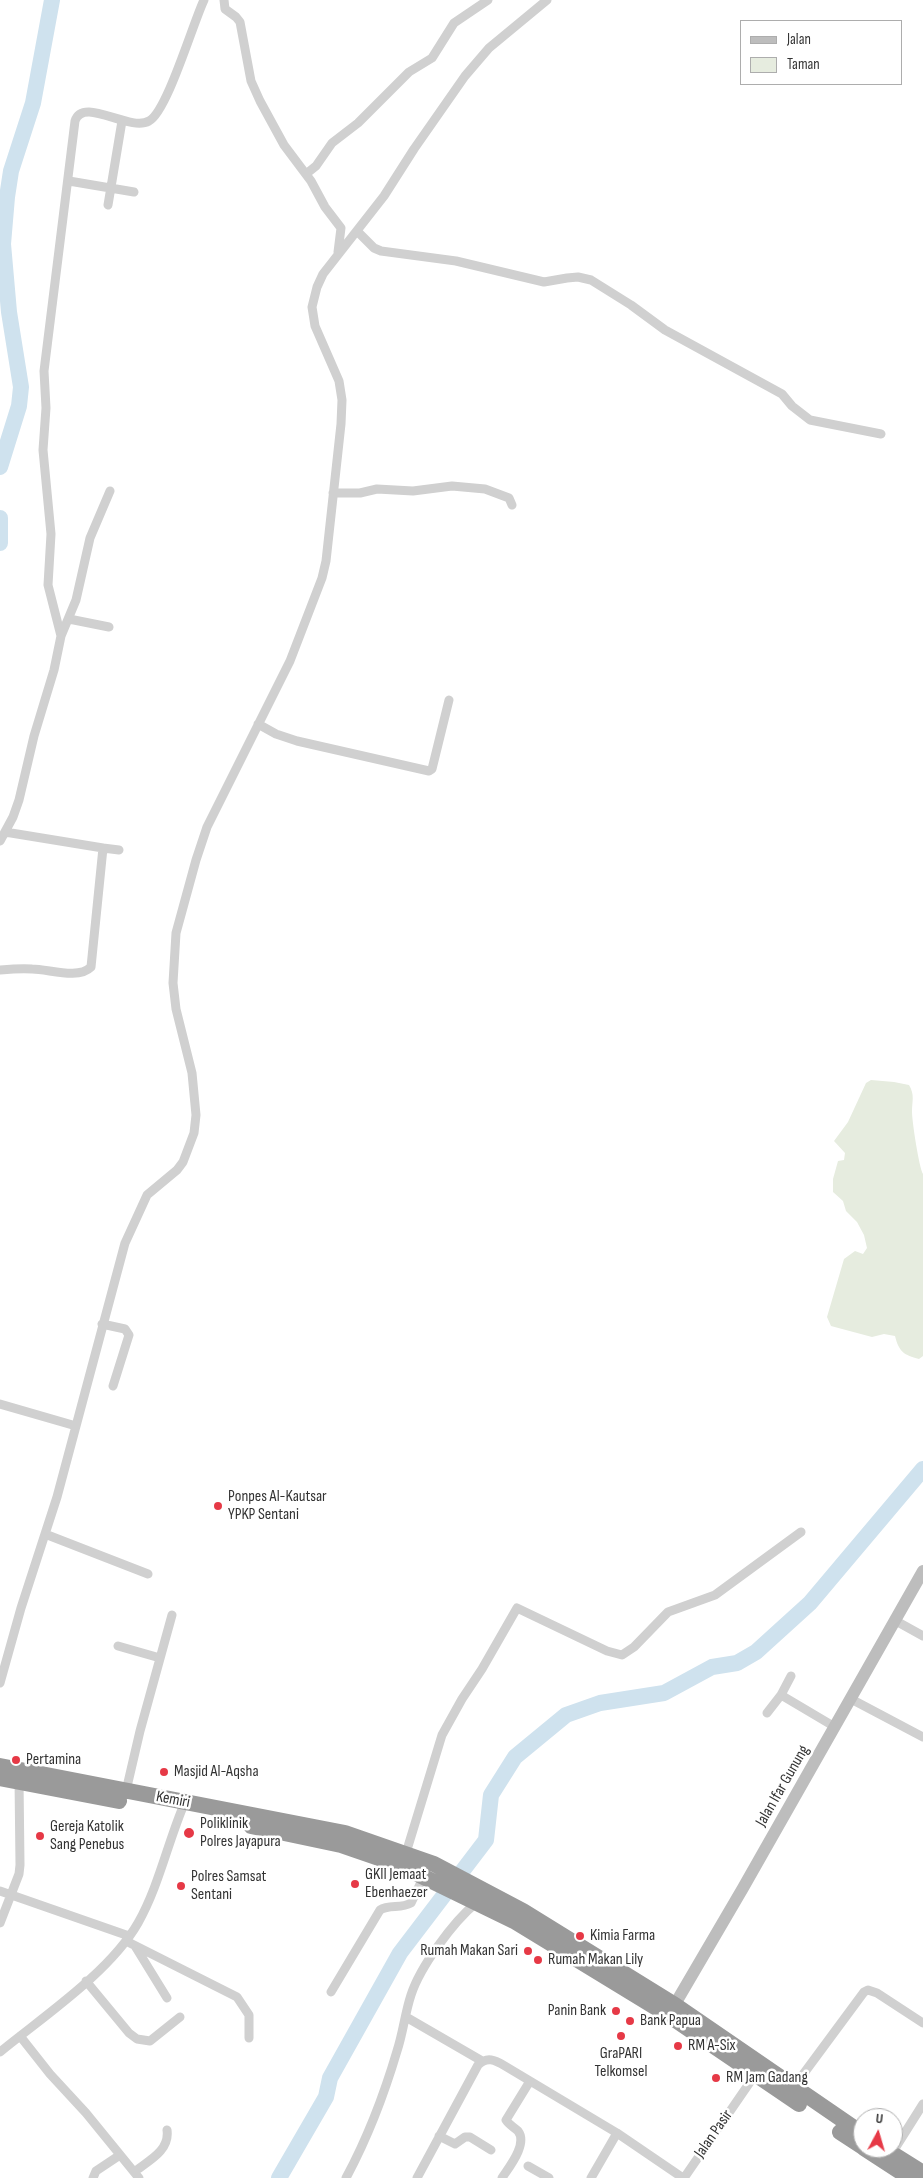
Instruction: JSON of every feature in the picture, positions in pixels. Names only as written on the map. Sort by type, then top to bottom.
[{"type":"highway","name":"Kemiri","points":[[0,1766],[19,1776]]},
{"type":"highway","name":"Kemiri","points":[[0,1778],[19,1776],[343,1839]]},
{"type":"highway","name":"Kemiri","points":[[56,1783],[126,1791],[182,1807]]},
{"type":"highway","points":[[343,1839],[406,1853],[429,1873]]},
{"type":"highway","points":[[343,1839],[399,1864],[429,1873],[476,1897],[671,2010]]},
{"type":"highway","points":[[476,1897],[523,1911],[591,1953],[758,2071],[853,2128]]},
{"type":"highway","points":[[790,2092],[853,2140]]},
{"type":"highway","points":[[890,2158],[910,2178]]},
{"type":"highway","points":[[893,2158],[923,2173]]},
{"type":"street","points":[[61,636],[48,585],[51,534],[43,450],[46,408],[44,371],[77,116],[91,111],[137,124],[147,122],[159,110],[165,99],[204,0]]},
{"type":"street","points":[[224,0],[225,9],[236,16],[240,22],[251,81],[263,108],[284,145],[306,174],[325,207],[341,228],[356,233],[374,248],[381,251],[435,257],[544,282],[578,277],[591,280],[631,305],[665,330],[782,394],[792,406],[810,420],[881,434]]},
{"type":"street","points":[[306,174],[316,166],[332,143],[358,123],[409,72],[432,58],[454,23],[488,0]]},
{"type":"street","points":[[0,1683],[21,1608],[46,1534],[117,1266],[140,1207],[151,1191],[177,1170],[183,1162],[192,1140],[196,1104],[192,1073],[176,1009],[173,982],[176,933],[196,860],[207,827],[290,661],[322,578],[328,544],[342,400],[339,381],[315,326],[312,307],[313,298],[323,274],[384,196],[414,148],[465,76],[489,48],[547,0]]},
{"type":"street","points":[[108,204],[122,120]]},
{"type":"street","points":[[68,181],[134,192]]},
{"type":"street","points":[[338,253],[341,228]]},
{"type":"street","points":[[333,493],[360,493],[377,489],[413,491],[452,486],[473,487],[485,489],[510,498],[512,505]]},
{"type":"street","points":[[0,841],[6,832],[19,800],[36,728],[54,670],[61,636],[76,600],[90,538],[110,491]]},
{"type":"street","points":[[69,619],[109,627]]},
{"type":"street","points":[[258,724],[276,734],[297,741],[429,772],[432,769],[449,700]]},
{"type":"street","points":[[6,832],[119,850]]},
{"type":"street","points":[[0,970],[32,969],[76,973],[87,971],[91,967],[97,923],[103,848]]},
{"type":"street","points":[[102,1324],[125,1329],[129,1335],[113,1386]]},
{"type":"street","points":[[0,1404],[76,1426]]},
{"type":"street","points":[[406,1853],[442,1735],[517,1608],[607,1651],[622,1655],[634,1646],[668,1612],[674,1608],[715,1595],[801,1532]]},
{"type":"street","points":[[46,1534],[148,1574]]},
{"type":"street","name":"Jalan Ifar Gunung","points":[[671,2010],[851,1700],[923,1571]]},
{"type":"street","points":[[126,1791],[172,1614]]},
{"type":"street","points":[[896,1621],[923,1636]]},
{"type":"street","points":[[118,1646],[160,1658]]},
{"type":"street","points":[[767,1713],[792,1676]]},
{"type":"street","points":[[780,1695],[835,1727]]},
{"type":"street","points":[[851,1700],[923,1737]]},
{"type":"street","points":[[0,1923],[20,1865],[19,1776]]},
{"type":"street","points":[[0,2052],[45,2017],[86,1981],[116,1953],[127,1939],[144,1911],[182,1807]]},
{"type":"street","points":[[331,1992],[380,1910],[387,1907],[401,1907],[411,1903],[429,1873]]},
{"type":"street","points":[[0,1891],[127,1939],[135,1946],[238,1997],[249,2015],[249,2038]]},
{"type":"street","points":[[349,2177],[376,2113],[397,2051],[411,1995],[420,1975],[476,1897]]},
{"type":"street","points":[[135,1946],[167,1998]]},
{"type":"street","points":[[86,1981],[137,2039],[150,2041],[180,2017]]},
{"type":"street","points":[[790,2092],[864,1992],[868,1990],[877,1993],[923,2023]]},
{"type":"street","points":[[406,2017],[482,2061]]},
{"type":"street","points":[[20,2036],[136,2175],[164,2149],[167,2142],[167,2130]]},
{"type":"street","points":[[417,2178],[482,2061],[487,2059],[495,2060],[617,2133],[683,2178]]},
{"type":"street","name":"Jalan Pasir","points":[[683,2178],[758,2071]]},
{"type":"street","points":[[502,2178],[517,2152],[521,2140],[517,2130],[506,2120],[530,2081]]},
{"type":"street","points":[[903,2132],[923,2104]]},
{"type":"street","points":[[591,2178],[617,2133]]},
{"type":"street","points":[[439,2136],[455,2144],[465,2137],[470,2137],[491,2150]]},
{"type":"street","points":[[93,2178],[96,2171],[120,2155]]},
{"type":"street","points":[[528,2166],[549,2178]]},
{"type":"green space","points":[[871,1080],[909,1085],[913,1095],[913,1124],[923,1174],[923,1356],[919,1359],[903,1352],[898,1346],[895,1336],[884,1334],[872,1337],[831,1326],[827,1317],[844,1259],[855,1251],[863,1254],[867,1248],[864,1235],[857,1222],[846,1211],[843,1201],[833,1192],[833,1179],[838,1161],[844,1160],[845,1153],[834,1141],[848,1122],[866,1083]]},
{"type":"waterway","points":[[0,467],[19,406],[21,387],[9,312],[3,244],[7,197],[11,171],[33,103],[52,0]]},
{"type":"waterway","points":[[0,518],[0,543]]},
{"type":"waterway","points":[[279,2178],[326,2097],[330,2078],[400,1953],[486,1840],[491,1795],[515,1757],[566,1715],[600,1703],[664,1693],[712,1667],[737,1663],[756,1652],[810,1603],[923,1469]]},
{"type":"place","name":"Ponpes Al-Kautsar YPKP Sentani","points":[[218,1506]]},
{"type":"place","name":"Pertamina","points":[[16,1760]]},
{"type":"place","name":"Masjid Al-Aqsha","points":[[164,1772]]},
{"type":"place","name":"Poliklinik Polres Jayapura","points":[[189,1833]]},
{"type":"place","name":"Gereja Katolik Sang Penebus","points":[[40,1836]]},
{"type":"place","name":"GKII Jemaat Ebenhaezer","points":[[355,1884]]},
{"type":"place","name":"Polres Samsat Sentani","points":[[181,1886]]},
{"type":"place","name":"Kimia Farma","points":[[580,1936]]},
{"type":"place","name":"Rumah Makan Sari","points":[[528,1951]]},
{"type":"place","name":"Rumah Makan Lily","points":[[538,1960]]},
{"type":"place","name":"Panin Bank","points":[[616,2011]]},
{"type":"place","name":"Bank Papua","points":[[630,2021]]},
{"type":"place","name":"GraPARI Telkomsel","points":[[621,2036]]},
{"type":"place","name":"RM A-Six","points":[[678,2046]]},
{"type":"place","name":"RM Jam Gadang","points":[[716,2078]]}]
